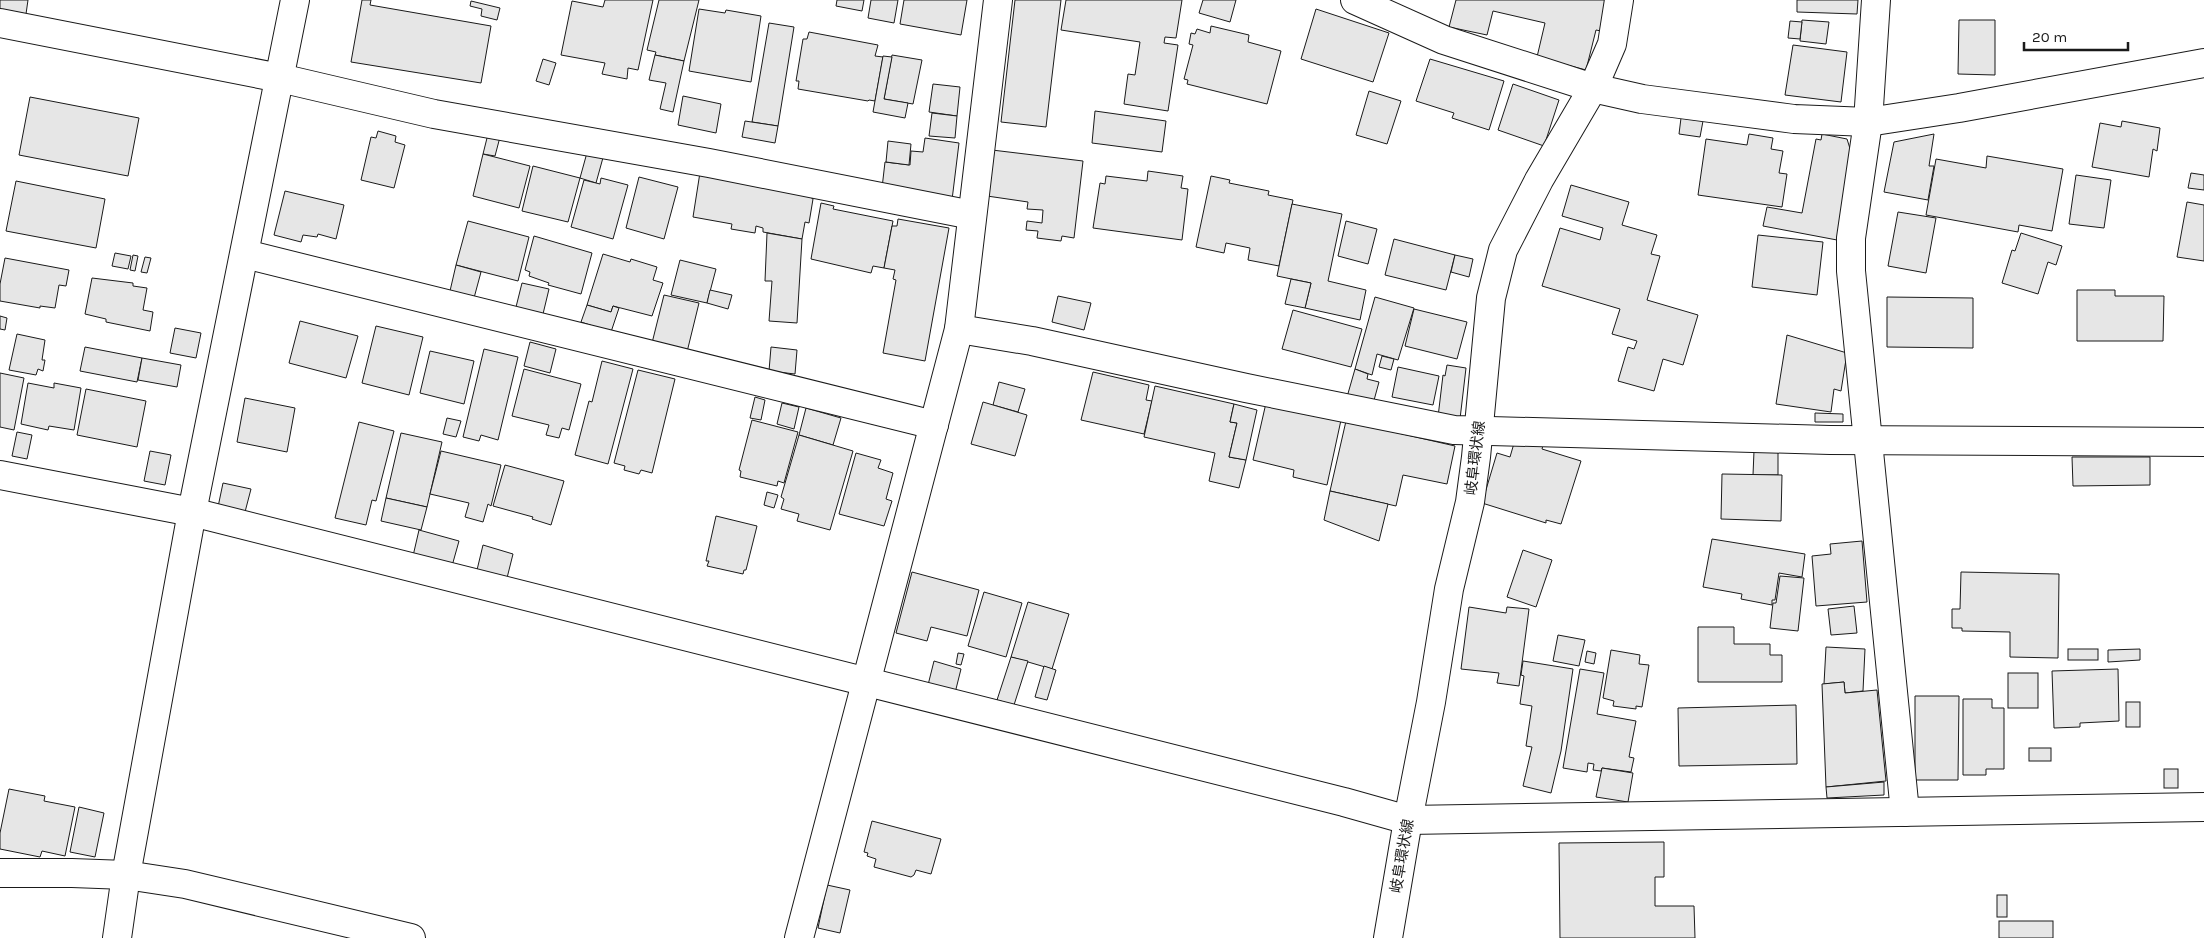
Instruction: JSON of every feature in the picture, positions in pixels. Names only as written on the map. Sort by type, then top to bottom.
[{"type":"street","points":[[117,938],[126,876],[192,512],[295,0]]},
{"type":"street","points":[[799,938],[959,329],[998,0]]},
{"type":"street","points":[[1355,0],[1444,40],[1593,88],[1642,98],[1794,119],[1868,122],[1959,108],[2204,63]]},
{"type":"street","name":"岐阜環状線","points":[[1388,938],[1431,702],[1449,589],[1470,502],[1479,430],[1491,298],[1504,250],[1540,180],[1593,88],[1612,44],[1619,0]]},
{"type":"street","points":[[1876,0],[1868,122],[1851,238],[1851,271],[1905,812]]},
{"type":"street","points":[[0,23],[280,78],[434,114],[709,163],[972,215]]},
{"type":"street","points":[[244,254],[934,425]]},
{"type":"street","points":[[959,329],[1032,341],[1246,388],[1454,430],[1868,440],[2204,442]]},
{"type":"street","points":[[0,475],[192,512],[1344,802],[1408,820],[2204,807]]},
{"type":"street","points":[[0,873],[72,872],[126,876],[185,884],[411,938]]},
{"type":"building","points":[[0,0],[28,0],[26,14],[0,9]]},
{"type":"building","points":[[362,0],[371,0],[370,5],[491,26],[481,83],[351,62]]},
{"type":"building","points":[[605,0],[653,0],[638,70],[628,68],[627,79],[602,74],[605,63],[561,55],[572,1],[603,7]]},
{"type":"building","points":[[659,0],[699,0],[684,61],[655,55],[656,52],[647,50]]},
{"type":"building","points":[[837,0],[864,0],[862,11],[836,6]]},
{"type":"building","points":[[871,0],[898,0],[894,23],[868,18]]},
{"type":"building","points":[[904,0],[967,0],[961,35],[900,24]]},
{"type":"building","points":[[1015,0],[1061,0],[1046,127],[1001,122]]},
{"type":"building","points":[[1066,0],[1182,0],[1176,38],[1165,37],[1164,43],[1178,45],[1168,111],[1124,104],[1128,74],[1135,75],[1140,42],[1061,30]]},
{"type":"building","points":[[1203,0],[1236,0],[1230,22],[1199,13]]},
{"type":"building","points":[[1456,0],[1608,0],[1601,31],[1596,30],[1586,70],[1537,57],[1545,23],[1493,11],[1487,35],[1449,27]]},
{"type":"building","points":[[1797,0],[1858,0],[1857,14],[1797,12]]},
{"type":"building","points":[[471,1],[500,8],[497,20],[481,16],[482,9],[470,6]]},
{"type":"building","points":[[699,9],[725,13],[726,10],[761,16],[751,82],[689,71]]},
{"type":"building","points":[[1316,9],[1389,33],[1373,82],[1301,59]]},
{"type":"building","points":[[1802,20],[1829,22],[1826,44],[1800,41]]},
{"type":"building","points":[[1959,20],[1995,20],[1995,75],[1958,74]]},
{"type":"building","points":[[1790,21],[1802,22],[1800,39],[1788,38]]},
{"type":"building","points":[[769,23],[794,27],[778,126],[752,122]]},
{"type":"building","points":[[1211,26],[1249,35],[1248,42],[1281,51],[1267,104],[1187,84],[1188,80],[1184,79],[1193,45],[1189,44],[1191,33],[1195,34],[1197,29],[1210,33]]},
{"type":"building","points":[[809,32],[878,45],[875,56],[883,57],[875,101],[798,89],[799,81],[796,81],[803,39],[807,39]]},
{"type":"building","points":[[1793,45],[1847,52],[1841,102],[1785,95]]},
{"type":"building","points":[[655,55],[684,61],[673,112],[660,109],[666,83],[649,80]]},
{"type":"building","points":[[892,55],[922,60],[913,104],[884,99]]},
{"type":"building","points":[[883,56],[892,57],[884,99],[908,103],[905,118],[873,112]]},
{"type":"building","points":[[543,59],[556,63],[549,85],[536,81]]},
{"type":"building","points":[[1430,59],[1504,81],[1489,130],[1452,118],[1454,113],[1416,101]]},
{"type":"building","points":[[933,84],[960,87],[957,116],[929,112]]},
{"type":"building","points":[[1513,84],[1559,100],[1544,146],[1498,130]]},
{"type":"building","points":[[1369,91],[1401,101],[1387,144],[1356,135]]},
{"type":"building","points":[[683,96],[721,104],[716,133],[678,125]]},
{"type":"building","points":[[30,97],[139,118],[128,176],[19,155]]},
{"type":"building","points":[[1095,111],[1166,121],[1162,152],[1092,143]]},
{"type":"building","points":[[932,113],[957,116],[955,138],[929,136]]},
{"type":"building","points":[[1681,118],[1703,121],[1700,137],[1679,134]]},
{"type":"building","points":[[745,121],[778,126],[775,143],[742,137]]},
{"type":"building","points":[[2122,121],[2160,128],[2157,151],[2153,149],[2149,177],[2092,167],[2100,123],[2121,127]]},
{"type":"building","points":[[378,131],[396,136],[395,142],[405,145],[394,188],[361,180],[371,137],[376,138]]},
{"type":"building","points":[[488,134],[500,137],[495,156],[483,154]]},
{"type":"building","points":[[1749,134],[1773,138],[1771,149],[1783,151],[1779,173],[1787,174],[1782,207],[1698,195],[1706,139],[1747,145]]},
{"type":"building","points":[[1822,134],[1847,139],[1852,155],[1837,240],[1763,226],[1767,207],[1802,213],[1816,139],[1821,140]]},
{"type":"building","points":[[1934,134],[1929,166],[1934,166],[1928,200],[1884,192],[1894,142]]},
{"type":"building","points":[[925,138],[959,143],[952,200],[882,188],[885,162],[910,165],[911,151],[923,152]]},
{"type":"building","points":[[888,141],[911,144],[909,165],[886,162]]},
{"type":"building","points":[[588,149],[604,154],[596,183],[580,178]]},
{"type":"building","points":[[992,150],[1083,161],[1074,238],[1062,236],[1061,241],[1037,238],[1038,231],[1026,230],[1027,221],[1042,223],[1043,210],[1027,209],[1028,202],[987,196]]},
{"type":"building","points":[[483,154],[530,166],[519,208],[473,196]]},
{"type":"building","points":[[1987,156],[2063,169],[2052,231],[2019,225],[2018,232],[1926,215],[1936,159],[1986,168]]},
{"type":"building","points":[[533,166],[580,178],[568,222],[522,211]]},
{"type":"building","points":[[701,166],[797,187],[813,199],[809,223],[805,222],[802,239],[763,232],[763,228],[756,226],[755,233],[731,229],[732,224],[693,217]]},
{"type":"building","points":[[1148,171],[1183,176],[1181,188],[1188,189],[1182,240],[1093,228],[1100,183],[1105,184],[1106,176],[1147,181]]},
{"type":"building","points":[[2191,173],[2204,175],[2204,190],[2188,188]]},
{"type":"building","points":[[2076,175],[2111,180],[2104,228],[2069,224]]},
{"type":"building","points":[[1211,176],[1230,180],[1229,183],[1269,191],[1268,195],[1293,200],[1279,266],[1248,260],[1250,248],[1226,243],[1224,253],[1196,247]]},
{"type":"building","points":[[639,177],[678,187],[664,239],[626,228]]},
{"type":"building","points":[[601,178],[628,185],[613,239],[571,227],[584,180],[600,184]]},
{"type":"building","points":[[16,181],[105,199],[96,248],[6,231]]},
{"type":"building","points":[[1571,185],[1629,202],[1622,225],[1657,235],[1651,254],[1660,256],[1647,300],[1698,315],[1683,365],[1663,359],[1654,391],[1618,381],[1628,347],[1634,349],[1637,341],[1612,334],[1620,309],[1542,286],[1560,228],[1600,240],[1603,228],[1562,216]]},
{"type":"building","points":[[285,191],[344,205],[336,239],[318,234],[317,237],[303,235],[301,242],[274,235]]},
{"type":"building","points":[[2187,202],[2204,205],[2204,261],[2177,257]]},
{"type":"building","points":[[821,203],[834,206],[833,209],[893,221],[884,268],[873,266],[871,273],[811,259]]},
{"type":"building","points":[[1292,204],[1342,214],[1328,281],[1366,290],[1360,320],[1305,308],[1311,283],[1277,276]]},
{"type":"building","points":[[1898,212],[1936,218],[1926,273],[1888,266]]},
{"type":"building","points":[[898,219],[949,228],[925,361],[883,353],[896,280],[893,279],[895,270],[884,268],[892,226],[897,226]]},
{"type":"building","points":[[468,221],[529,237],[518,281],[456,265]]},
{"type":"building","points":[[1346,221],[1377,229],[1368,264],[1338,256]]},
{"type":"building","points":[[767,233],[802,239],[797,323],[769,321],[772,281],[765,281]]},
{"type":"building","points":[[2021,233],[2062,246],[2056,265],[2048,262],[2038,294],[2002,283],[2012,250],[2015,251]]},
{"type":"building","points":[[1758,235],[1823,242],[1817,295],[1752,287]]},
{"type":"building","points":[[534,236],[592,253],[581,294],[548,285],[549,283],[529,276],[530,272],[525,270]]},
{"type":"building","points":[[1394,239],[1455,255],[1446,290],[1385,275]]},
{"type":"building","points":[[115,253],[131,256],[128,269],[112,266]]},
{"type":"building","points":[[603,254],[630,262],[631,259],[657,267],[653,280],[663,283],[652,316],[613,306],[611,312],[587,305]]},
{"type":"building","points":[[133,255],[138,256],[135,271],[130,270]]},
{"type":"building","points":[[1455,255],[1473,259],[1469,277],[1451,272]]},
{"type":"building","points":[[145,257],[151,258],[147,273],[141,272]]},
{"type":"building","points":[[5,258],[69,270],[66,286],[59,285],[55,308],[40,306],[40,308],[0,301],[0,284]]},
{"type":"building","points":[[680,260],[716,269],[707,303],[671,295]]},
{"type":"building","points":[[456,265],[481,272],[474,298],[450,291]]},
{"type":"building","points":[[92,278],[133,283],[133,286],[147,288],[143,310],[153,312],[150,331],[106,322],[106,319],[85,314]]},
{"type":"building","points":[[1291,279],[1311,283],[1305,308],[1285,304]]},
{"type":"building","points":[[522,283],[549,289],[543,314],[516,307]]},
{"type":"building","points":[[710,290],[732,295],[728,309],[707,303]]},
{"type":"building","points":[[2077,290],[2115,290],[2115,296],[2164,296],[2163,341],[2077,341]]},
{"type":"building","points":[[664,295],[699,303],[687,352],[652,343]]},
{"type":"building","points":[[1058,296],[1091,303],[1084,330],[1052,322]]},
{"type":"building","points":[[1375,297],[1414,308],[1398,360],[1377,354],[1372,375],[1355,369]]},
{"type":"building","points":[[1887,297],[1973,298],[1973,348],[1887,347]]},
{"type":"building","points":[[587,305],[611,312],[613,306],[619,308],[611,332],[581,322]]},
{"type":"building","points":[[1414,309],[1467,322],[1457,359],[1405,346]]},
{"type":"building","points":[[1293,310],[1362,329],[1351,367],[1282,349]]},
{"type":"building","points":[[0,316],[7,318],[5,330],[0,329]]},
{"type":"building","points":[[300,321],[358,336],[346,378],[289,363]]},
{"type":"building","points":[[376,326],[423,337],[409,395],[362,383]]},
{"type":"building","points":[[175,328],[201,333],[196,358],[170,353]]},
{"type":"building","points":[[17,334],[45,340],[42,360],[45,360],[43,371],[38,369],[36,375],[9,370]]},
{"type":"building","points":[[1787,335],[1847,353],[1841,391],[1834,389],[1831,412],[1776,404]]},
{"type":"building","points":[[530,342],[556,349],[550,373],[524,366]]},
{"type":"building","points":[[85,347],[142,358],[137,382],[80,371]]},
{"type":"building","points":[[771,347],[797,350],[795,374],[769,371]]},
{"type":"building","points":[[484,349],[518,357],[498,440],[481,435],[479,441],[463,437]]},
{"type":"building","points":[[430,351],[474,361],[464,404],[420,393]]},
{"type":"building","points":[[1382,356],[1394,359],[1391,370],[1379,367]]},
{"type":"building","points":[[142,358],[181,365],[177,387],[138,380]]},
{"type":"building","points":[[602,361],[633,369],[608,464],[575,455],[589,401],[592,402]]},
{"type":"building","points":[[1447,365],[1466,368],[1460,419],[1438,417],[1443,375],[1445,376]]},
{"type":"building","points":[[1398,367],[1439,376],[1433,405],[1392,397]]},
{"type":"building","points":[[524,369],[581,384],[569,430],[562,428],[559,438],[546,435],[549,425],[512,416]]},
{"type":"building","points":[[1355,369],[1368,374],[1367,379],[1379,382],[1373,404],[1347,397]]},
{"type":"building","points":[[638,370],[675,379],[652,473],[641,470],[639,474],[624,470],[625,466],[614,463]]},
{"type":"building","points":[[1093,372],[1149,385],[1146,400],[1152,401],[1144,434],[1081,420]]},
{"type":"building","points":[[0,373],[24,378],[14,430],[0,427]]},
{"type":"building","points":[[999,382],[1025,389],[1018,412],[993,405]]},
{"type":"building","points":[[28,383],[54,388],[54,383],[81,388],[74,430],[49,426],[48,430],[21,424]]},
{"type":"building","points":[[1155,386],[1234,404],[1230,422],[1237,423],[1229,457],[1246,460],[1239,488],[1209,481],[1215,453],[1144,437]]},
{"type":"building","points":[[86,389],[146,401],[137,447],[77,435]]},
{"type":"building","points":[[755,397],[765,400],[761,420],[750,418]]},
{"type":"building","points":[[245,398],[295,408],[287,452],[237,442]]},
{"type":"building","points":[[983,402],[1027,415],[1015,456],[971,444]]},
{"type":"building","points":[[782,403],[799,407],[794,429],[777,424]]},
{"type":"building","points":[[1266,403],[1341,420],[1327,485],[1293,477],[1294,470],[1253,460]]},
{"type":"building","points":[[1234,404],[1257,410],[1246,460],[1229,457],[1237,423],[1230,422]]},
{"type":"building","points":[[806,408],[841,418],[833,445],[799,435]]},
{"type":"building","points":[[1815,413],[1843,414],[1843,422],[1815,422]]},
{"type":"building","points":[[447,418],[461,421],[456,437],[443,434]]},
{"type":"building","points":[[752,420],[798,432],[784,483],[778,481],[777,486],[740,477],[741,471],[739,470]]},
{"type":"building","points":[[1346,421],[1455,446],[1447,484],[1403,475],[1396,506],[1330,491]]},
{"type":"building","points":[[359,422],[394,431],[376,501],[372,500],[366,525],[335,518]]},
{"type":"building","points":[[17,432],[32,435],[27,459],[12,456]]},
{"type":"building","points":[[401,433],[442,442],[427,507],[386,498]]},
{"type":"building","points":[[1517,433],[1545,438],[1542,449],[1581,461],[1561,524],[1546,520],[1546,523],[1482,503],[1497,453],[1510,457]]},
{"type":"building","points":[[799,435],[853,451],[830,530],[797,521],[799,514],[781,509],[784,499],[781,497]]},
{"type":"building","points":[[150,451],[171,455],[165,485],[144,481]]},
{"type":"building","points":[[441,451],[501,465],[491,506],[488,504],[483,522],[465,517],[469,503],[430,494]]},
{"type":"building","points":[[1754,451],[1778,452],[1778,475],[1753,475]]},
{"type":"building","points":[[856,453],[881,460],[878,468],[893,473],[886,499],[892,501],[884,526],[839,514]]},
{"type":"building","points":[[2072,457],[2150,457],[2150,485],[2073,486]]},
{"type":"building","points":[[505,465],[564,481],[551,525],[532,519],[533,517],[493,506]]},
{"type":"building","points":[[1722,474],[1782,475],[1781,521],[1721,519]]},
{"type":"building","points":[[223,483],[251,489],[245,512],[218,507]]},
{"type":"building","points":[[1330,491],[1388,504],[1379,541],[1324,520]]},
{"type":"building","points":[[767,492],[778,495],[774,508],[764,505]]},
{"type":"building","points":[[386,498],[427,507],[421,530],[381,521]]},
{"type":"building","points":[[716,516],[757,526],[746,570],[744,570],[743,574],[707,566],[709,561],[706,561]]},
{"type":"building","points":[[419,530],[459,541],[452,566],[413,556]]},
{"type":"building","points":[[1712,539],[1805,554],[1802,577],[1779,573],[1775,600],[1772,600],[1772,605],[1741,599],[1742,594],[1703,587]]},
{"type":"building","points":[[1862,541],[1867,602],[1816,606],[1812,556],[1831,554],[1830,544]]},
{"type":"building","points":[[483,545],[513,554],[507,578],[477,570]]},
{"type":"building","points":[[1523,550],[1552,560],[1536,607],[1507,597]]},
{"type":"building","points":[[912,572],[979,590],[967,636],[931,627],[927,641],[896,633]]},
{"type":"building","points":[[1961,572],[2059,574],[2058,658],[2010,657],[2010,632],[1962,631],[1962,628],[1952,628],[1952,609],[1960,609]]},
{"type":"building","points":[[1780,576],[1804,578],[1798,631],[1770,628],[1773,603],[1776,603]]},
{"type":"building","points":[[984,592],[1022,603],[1006,657],[968,646]]},
{"type":"building","points":[[1028,602],[1069,614],[1052,669],[1011,657]]},
{"type":"building","points":[[1854,606],[1857,633],[1831,635],[1828,609]]},
{"type":"building","points":[[1469,607],[1506,613],[1507,607],[1529,609],[1519,686],[1497,683],[1499,673],[1461,669]]},
{"type":"building","points":[[1698,627],[1734,627],[1734,644],[1770,644],[1770,655],[1782,655],[1782,682],[1698,682]]},
{"type":"building","points":[[1558,635],[1585,640],[1579,666],[1553,661]]},
{"type":"building","points":[[1826,647],[1865,649],[1863,691],[1845,693],[1844,682],[1824,684]]},
{"type":"building","points":[[2068,649],[2098,649],[2098,660],[2068,660]]},
{"type":"building","points":[[2140,649],[2140,660],[2108,662],[2108,650]]},
{"type":"building","points":[[1611,650],[1640,655],[1639,664],[1649,665],[1642,707],[1636,706],[1636,709],[1613,706],[1614,701],[1603,698]]},
{"type":"building","points":[[1587,651],[1596,653],[1594,664],[1585,662]]},
{"type":"building","points":[[958,653],[964,654],[961,665],[956,664]]},
{"type":"building","points":[[1011,657],[1028,661],[1014,705],[997,700]]},
{"type":"building","points":[[934,661],[961,669],[955,693],[928,685]]},
{"type":"building","points":[[1523,661],[1573,669],[1561,751],[1551,793],[1523,786],[1532,747],[1526,746],[1532,706],[1520,704],[1524,676],[1521,675]]},
{"type":"building","points":[[1044,666],[1056,670],[1047,700],[1035,697]]},
{"type":"building","points":[[1580,669],[1604,673],[1597,714],[1636,721],[1629,757],[1634,758],[1631,772],[1602,768],[1601,771],[1593,770],[1594,764],[1588,763],[1587,772],[1563,768]]},
{"type":"building","points":[[2118,669],[2119,721],[2080,723],[2080,727],[2054,728],[2052,671]]},
{"type":"building","points":[[2008,673],[2038,673],[2038,708],[2008,708]]},
{"type":"building","points":[[1844,682],[1845,693],[1877,690],[1886,781],[1826,787],[1822,684]]},
{"type":"building","points":[[1915,696],[1959,696],[1958,780],[1915,780]]},
{"type":"building","points":[[1963,699],[1992,699],[1992,708],[2004,708],[2004,769],[1986,769],[1986,775],[1963,775]]},
{"type":"building","points":[[2126,702],[2140,702],[2140,727],[2126,727]]},
{"type":"building","points":[[1796,705],[1797,764],[1679,766],[1678,708]]},
{"type":"building","points":[[2029,748],[2051,748],[2051,761],[2029,761]]},
{"type":"building","points":[[1602,768],[1633,773],[1628,802],[1596,797]]},
{"type":"building","points":[[2164,769],[2178,769],[2178,788],[2164,788]]},
{"type":"building","points":[[1884,782],[1884,795],[1827,798],[1826,787]]},
{"type":"building","points":[[9,789],[45,796],[44,801],[75,807],[65,856],[42,851],[40,857],[0,849],[0,833]]},
{"type":"building","points":[[79,807],[104,813],[95,857],[70,852]]},
{"type":"building","points":[[872,821],[941,839],[931,874],[916,870],[911,877],[874,867],[876,859],[867,856],[868,853],[864,852]]},
{"type":"building","points":[[1664,842],[1664,877],[1655,877],[1655,906],[1694,906],[1695,938],[1560,938],[1559,843]]},
{"type":"building","points":[[827,885],[850,890],[840,933],[818,928]]},
{"type":"building","points":[[1997,895],[2007,895],[2007,917],[1997,917]]},
{"type":"building","points":[[1999,921],[2053,921],[2053,938],[1999,938]]}]
